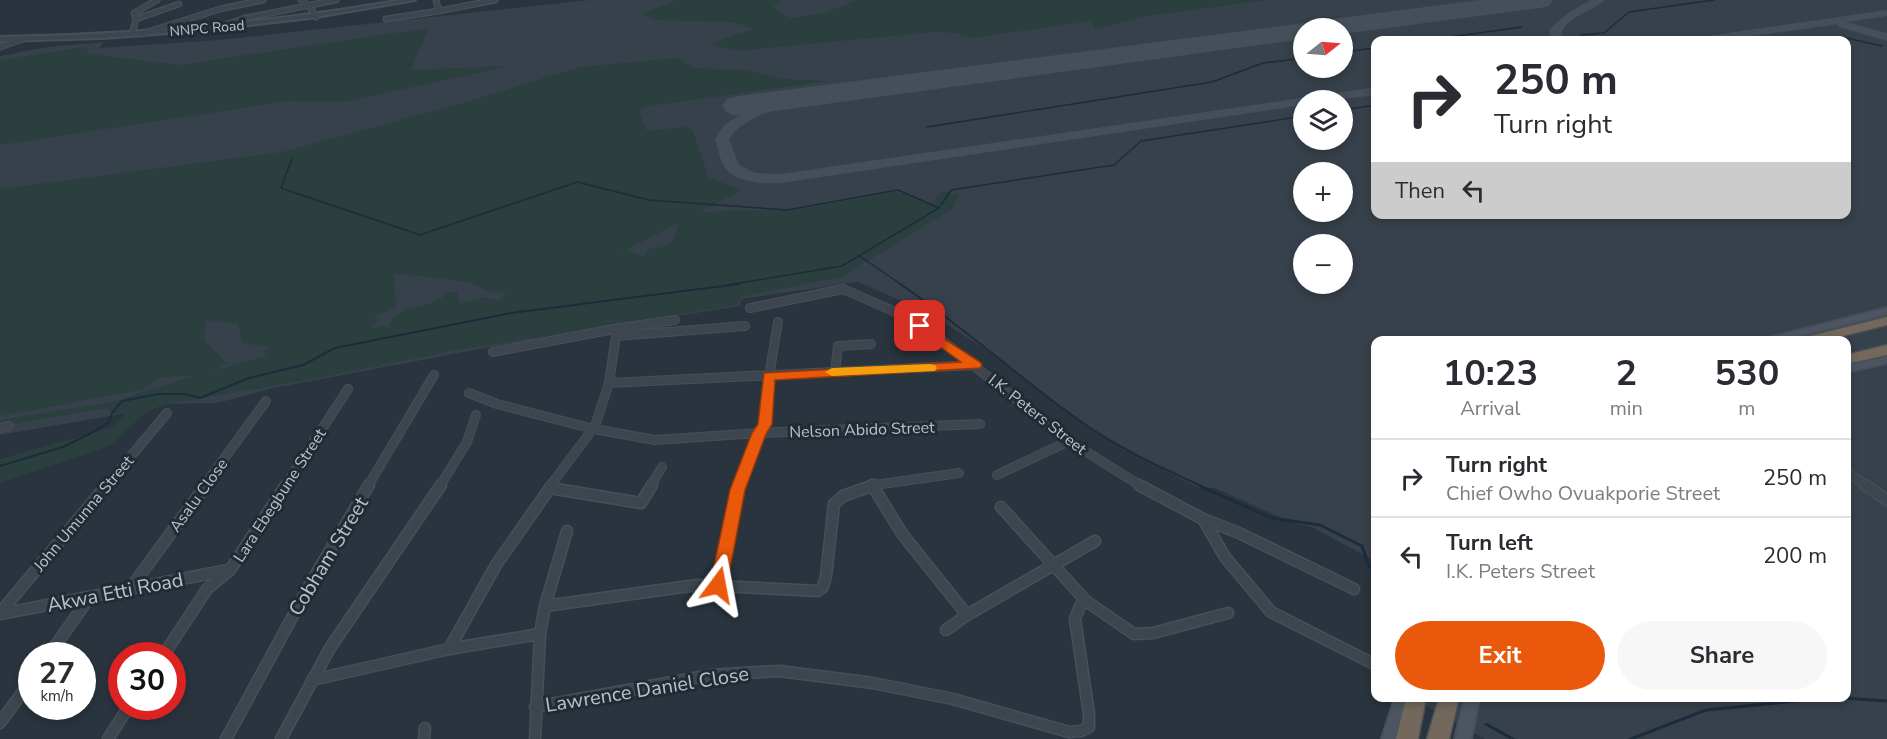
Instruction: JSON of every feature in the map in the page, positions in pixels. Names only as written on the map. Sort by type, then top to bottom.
[{"type":"highway","points":[[1828,336],[1887,321]]},
{"type":"highway","points":[[1851,359],[1887,350]]},
{"type":"highway","points":[[1407,739],[1415,702]]},
{"type":"highway","points":[[1438,739],[1448,702]]},
{"type":"main road","points":[[1789,336],[1887,311]]},
{"type":"main road","points":[[1851,368],[1887,360]]},
{"type":"main road","points":[[1390,739],[1400,702]]},
{"type":"main road","points":[[1462,739],[1471,702]]},
{"type":"street","points":[[132,34],[136,19],[134,13],[157,0]]},
{"type":"street","points":[[141,34],[220,9],[262,0]]},
{"type":"street","points":[[301,0],[309,6],[315,17]]},
{"type":"street","points":[[219,27],[233,20],[336,0]]},
{"type":"street","name":"NNPC Road","points":[[0,39],[141,34],[219,27],[315,17],[412,0]]},
{"type":"street","points":[[436,0],[440,11]]},
{"type":"street","points":[[386,19],[495,0]]},
{"type":"street","points":[[136,19],[179,4]]},
{"type":"street","points":[[0,47],[26,38]]},
{"type":"street","name":"I.K. Peters Street","points":[[750,308],[843,289],[891,310],[935,334],[1069,441],[1143,487],[1203,519],[1239,533],[1354,589]]},
{"type":"street","points":[[493,352],[675,320]]},
{"type":"street","points":[[718,585],[738,490],[759,433],[765,424],[769,376],[778,325]]},
{"type":"street","points":[[615,332],[744,326]]},
{"type":"street","points":[[449,649],[487,579],[591,432],[609,383],[615,332]]},
{"type":"street","points":[[831,372],[838,346],[871,344]]},
{"type":"street","points":[[609,383],[975,365]]},
{"type":"street","name":"Cobham Street","points":[[226,739],[313,579],[434,375]]},
{"type":"street","name":"Lara Ebegbune Street","points":[[172,642],[207,589],[230,570],[348,389]]},
{"type":"street","name":"Nelson Abido Street","points":[[469,393],[497,404],[591,432],[655,440],[759,433],[980,424]]},
{"type":"street","name":"Asalu Close","points":[[130,589],[266,401]]},
{"type":"street","name":"John Umunna Street","points":[[0,614],[167,413]]},
{"type":"street","points":[[281,739],[312,680],[352,614],[456,462],[476,415]]},
{"type":"street","points":[[0,428],[9,426]]},
{"type":"street","points":[[997,475],[1069,441]]},
{"type":"street","points":[[550,488],[641,503],[662,467]]},
{"type":"street","points":[[545,606],[697,585],[818,591],[823,587],[834,504],[839,497],[847,492],[872,485],[959,473]]},
{"type":"street","points":[[1851,475],[1887,500]]},
{"type":"street","points":[[872,485],[903,535],[967,615]]},
{"type":"street","points":[[1001,507],[1086,601],[1134,634],[1141,635],[1228,613]]},
{"type":"street","points":[[1203,519],[1225,557],[1271,612],[1371,662]]},
{"type":"street","points":[[535,739],[540,634],[545,606],[567,531]]},
{"type":"street","points":[[946,630],[967,615],[1095,542]]},
{"type":"street","name":"Akwa Etti Road","points":[[0,614],[230,570]]},
{"type":"street","points":[[58,642],[89,598]]},
{"type":"street","name":"Lawrence Daniel Close","points":[[535,706],[711,675],[779,671],[824,675],[953,699],[1035,724],[1069,732],[1081,731],[1089,727],[1089,714],[1075,619],[1080,606],[1086,601]]},
{"type":"street","points":[[312,680],[449,649],[540,634]]},
{"type":"street","points":[[0,723],[18,698]]},
{"type":"street","points":[[108,739],[120,720]]},
{"type":"shaded area","points":[[590,0],[1887,0],[1887,739],[1485,739],[1419,702],[1851,702],[1851,336],[1371,336],[1371,559],[1312,527],[1293,523],[1215,488],[1199,488],[1158,467],[1090,429],[985,349],[929,313],[858,282],[741,299],[740,306],[549,336],[274,388],[217,403],[166,404],[0,435],[0,56],[48,47],[104,42],[99,48],[218,40]]},
{"type":"green space","points":[[676,0],[781,0],[773,6],[789,18],[821,14],[858,0],[1267,0],[1140,17],[1095,30],[1092,21],[973,38],[957,33],[934,32],[737,51],[710,44],[754,29],[733,22],[654,20],[643,14]]},
{"type":"green space","points":[[429,28],[411,70],[510,66],[343,102],[288,101],[0,145],[0,60],[85,47],[89,54],[179,65]]},
{"type":"green space","points":[[678,58],[694,68],[744,70],[783,79],[828,81],[642,107],[639,113],[647,131],[686,127],[693,131],[709,178],[742,190],[698,213],[735,210],[788,211],[897,192],[933,203],[941,192],[959,194],[953,208],[842,277],[740,297],[737,305],[452,351],[314,379],[166,404],[148,411],[109,446],[0,483],[0,459],[113,427],[127,413],[116,415],[106,408],[0,426],[0,420],[112,402],[193,376],[159,377],[141,390],[0,416],[0,189],[282,152],[463,103],[580,67]],"holes":[[[678,223],[672,241],[667,246],[649,249],[644,257],[626,250],[615,257],[623,251]],[[394,273],[469,282],[493,293],[507,292],[499,301],[484,297],[460,304],[457,292],[448,292],[434,302],[401,313],[389,326],[367,329],[376,323],[378,318],[370,318],[396,308]],[[206,320],[238,324],[242,343],[268,347],[264,351],[266,356],[204,373],[227,364],[204,340]]]},
{"type":"waterway","points":[[1581,35],[1604,33],[1629,12],[1714,0]]},
{"type":"waterway","points":[[1457,36],[1522,27]]},
{"type":"waterway","points":[[1851,39],[1882,46]]},
{"type":"waterway","points":[[1353,51],[1371,49]]},
{"type":"waterway","points":[[927,127],[1212,82],[1263,63],[1293,59]]},
{"type":"waterway","points":[[1353,108],[1371,106]]},
{"type":"waterway","points":[[939,208],[951,190],[1114,165],[1141,141],[1293,118]]},
{"type":"waterway","points":[[292,158],[281,188],[420,235],[577,182],[649,200],[787,210],[898,190],[939,208]]},
{"type":"waterway","points":[[859,256],[939,208]]},
{"type":"waterway","points":[[727,285],[842,266],[859,256]]},
{"type":"waterway","points":[[859,256],[902,285]]},
{"type":"waterway","points":[[0,466],[63,447],[97,430],[109,422],[112,413],[122,401],[159,394],[185,394],[200,398],[249,378],[303,365],[335,348],[511,313],[739,284]]},
{"type":"waterway","points":[[900,284],[1091,428],[1137,455],[1201,486]]},
{"type":"waterway","points":[[1198,485],[1271,518],[1320,525],[1362,546],[1371,567]]},
{"type":"waterway","points":[[1851,699],[1887,701]]},
{"type":"waterway","points":[[1631,739],[1706,710],[1787,702]]},
{"type":"waterway","points":[[1486,724],[1513,739]]},
{"type":"taxiway","points":[[1555,36],[1555,31],[1565,21],[1600,0]]},
{"type":"taxiway","points":[[1734,36],[1887,13]]},
{"type":"taxiway","points":[[1843,25],[1887,37]]},
{"type":"taxiway","points":[[1353,94],[1371,92]]},
{"type":"taxiway","points":[[805,97],[758,112],[727,131],[722,139],[732,167],[759,178],[789,178],[1293,103]]},
{"type":"runway","points":[[1353,24],[1540,0]]},
{"type":"runway","points":[[738,106],[1293,32]]},
{"type":"slow traffic","points":[[832,372],[930,368]]},
{"type":"route","points":[[718,585],[738,490],[759,433],[765,424],[769,376],[975,365],[935,334],[920,326]]}]
